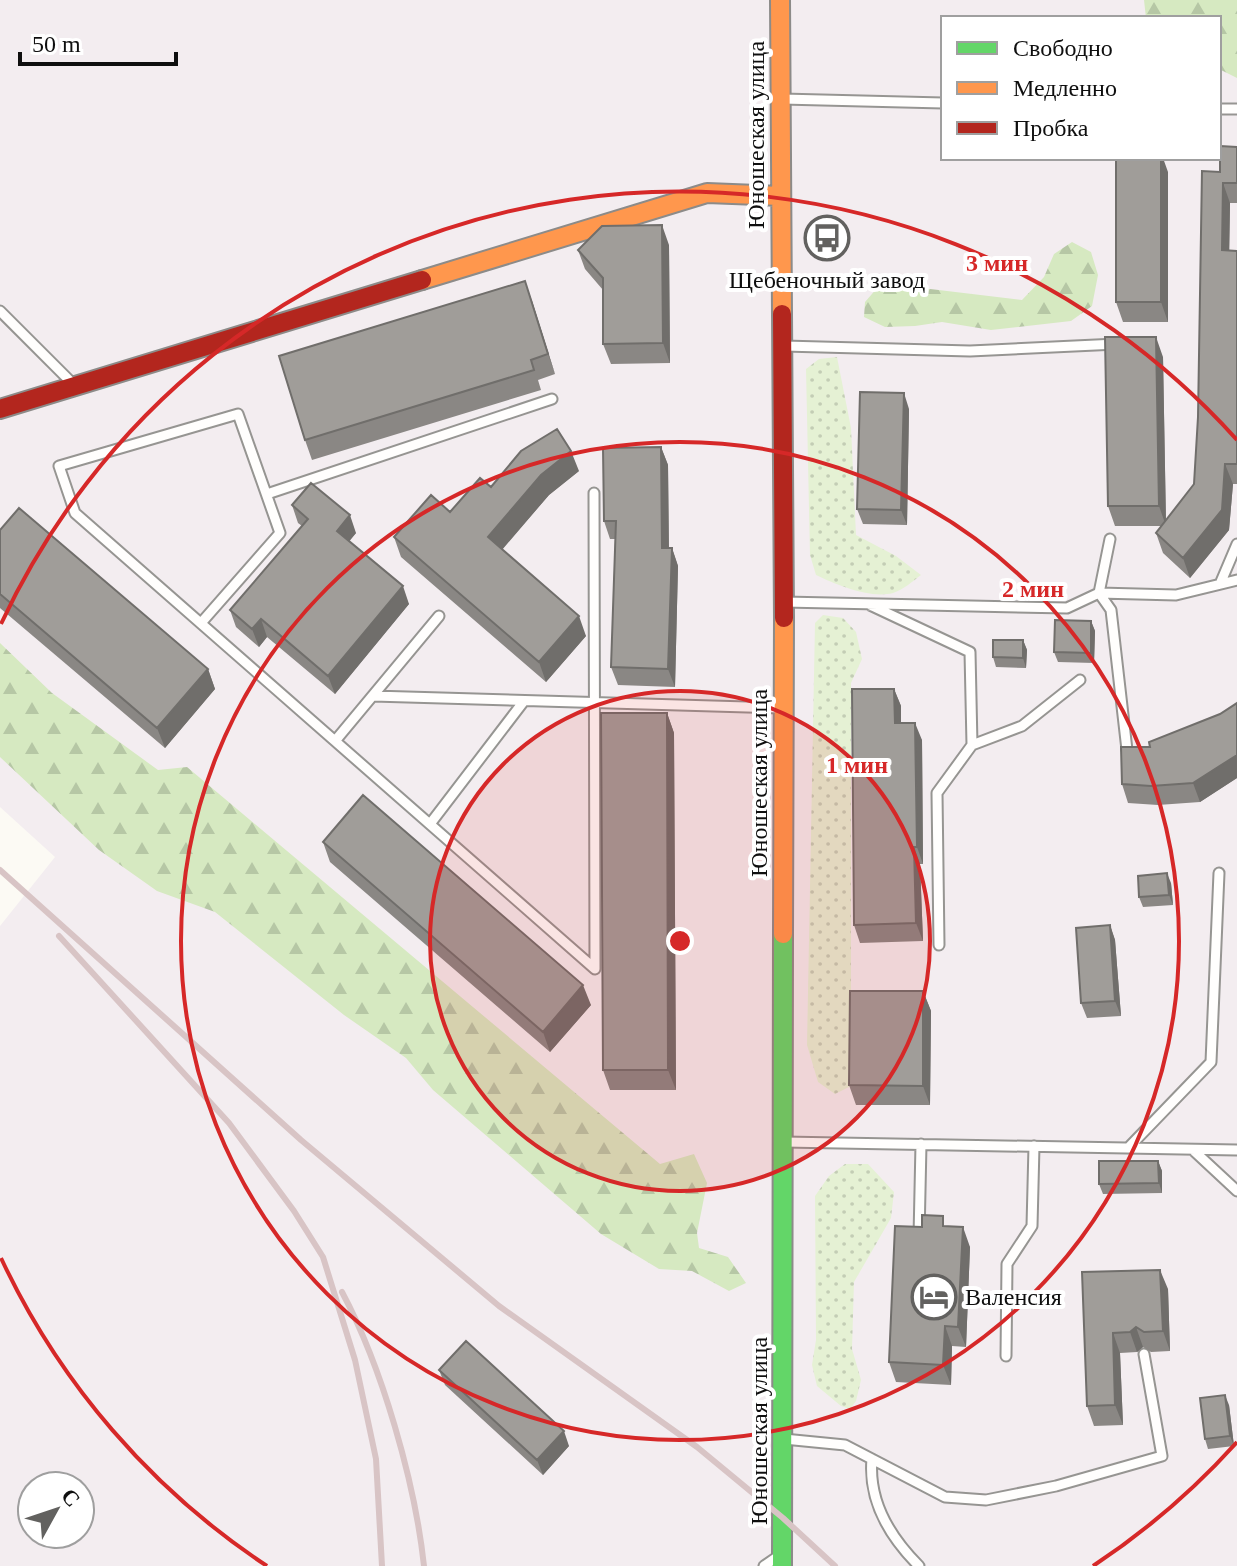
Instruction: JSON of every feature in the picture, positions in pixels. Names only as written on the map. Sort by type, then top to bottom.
[{"type":"street","name":"Юношеская улица","points":[[780,0],[784,602],[782,1559]]},
{"type":"street","points":[[0,409],[707,193],[781,196]]},
{"type":"lane","points":[[781,99],[941,103]]},
{"type":"lane","points":[[0,311],[75,386]]},
{"type":"lane","points":[[782,346],[970,351],[1135,343]]},
{"type":"lane","points":[[267,494],[552,399]]},
{"type":"lane","points":[[201,623],[280,533],[238,414],[59,466],[75,513],[595,969],[594,493]]},
{"type":"lane","points":[[1110,539],[1099,593],[1111,610],[1127,750]]},
{"type":"lane","points":[[1220,584],[1237,544]]},
{"type":"lane","points":[[784,602],[1067,608],[1099,593],[1176,595],[1237,580]]},
{"type":"lane","points":[[867,603],[970,652],[972,745]]},
{"type":"lane","points":[[335,741],[439,616]]},
{"type":"lane","points":[[939,945],[937,793],[972,745],[1022,726],[1080,680]]},
{"type":"lane","points":[[373,696],[784,708]]},
{"type":"lane","points":[[430,824],[524,701]]},
{"type":"lane","points":[[1128,1148],[1211,1062],[1219,873]]},
{"type":"lane","points":[[781,1141],[1237,1150]]},
{"type":"lane","points":[[919,1237],[921,1144]]},
{"type":"lane","points":[[1006,1356],[1007,1264],[1032,1226],[1034,1146]]},
{"type":"lane","points":[[1193,1150],[1237,1191]]},
{"type":"lane","points":[[783,1439],[845,1445],[945,1497],[986,1500],[1056,1486],[1162,1456],[1144,1354]]},
{"type":"lane","points":[[872,1459],[870,1477],[886,1527],[919,1566]]},
{"type":"lane","points":[[764,1566],[782,1559]]},
{"type":"shaded area","points":[[0,0],[1237,0],[1237,1566],[0,1566],[0,926],[55,857],[0,807]]},
{"type":"green space","points":[[1144,0],[1237,0],[1237,78],[1221,70],[1221,16],[1146,16]]},
{"type":"green space","points":[[1072,242],[1091,252],[1098,275],[1092,306],[1071,321],[991,330],[942,322],[885,327],[864,317],[865,302],[878,287],[922,288],[1022,300],[1044,277],[1054,254]]},
{"type":"green space","points":[[837,357],[851,428],[856,535],[896,556],[921,575],[893,593],[864,593],[824,579],[816,575],[810,555],[806,369],[819,359]]},
{"type":"green space","points":[[823,615],[843,618],[856,632],[862,659],[851,683],[851,1086],[835,1094],[818,1082],[807,1045],[815,623]]},
{"type":"green space","points":[[0,643],[52,693],[158,770],[187,767],[660,1164],[694,1154],[707,1183],[697,1233],[699,1248],[728,1257],[746,1283],[729,1291],[692,1271],[659,1269],[601,1234],[433,1090],[406,1058],[344,1015],[215,912],[157,891],[99,850],[0,757]]},
{"type":"green space","points":[[845,1164],[868,1164],[894,1192],[891,1218],[854,1282],[852,1349],[861,1380],[856,1401],[850,1409],[841,1406],[817,1386],[812,1365],[816,1340],[815,1196],[829,1176]]},
{"type":"building","points":[[1221,146],[1237,147],[1237,183],[1223,183],[1222,250],[1237,251],[1237,464],[1225,464],[1222,510],[1183,558],[1156,533],[1194,484],[1202,171],[1220,172]]},
{"type":"building","points":[[1116,160],[1161,160],[1161,302],[1116,302]]},
{"type":"building","points":[[662,225],[663,343],[603,344],[603,278],[578,250],[602,226]]},
{"type":"building","points":[[525,281],[548,354],[531,360],[534,370],[305,440],[279,356]]},
{"type":"building","points":[[1105,337],[1156,337],[1159,506],[1108,506]]},
{"type":"building","points":[[860,392],[904,393],[901,510],[857,509]]},
{"type":"building","points":[[557,429],[571,451],[541,475],[488,537],[579,616],[539,662],[394,537],[431,495],[450,512],[480,478],[491,487],[521,451]]},
{"type":"building","points":[[661,447],[662,548],[672,548],[668,669],[611,667],[616,521],[604,521],[603,448]]},
{"type":"building","points":[[311,483],[350,515],[337,531],[403,586],[328,676],[261,619],[252,629],[230,610],[308,519],[292,505]]},
{"type":"building","points":[[19,508],[208,669],[157,728],[0,594],[0,530]]},
{"type":"building","points":[[1055,620],[1091,621],[1091,653],[1054,652]]},
{"type":"building","points":[[993,640],[1023,640],[1023,658],[993,657]]},
{"type":"building","points":[[852,689],[894,689],[895,723],[915,723],[916,923],[854,925]]},
{"type":"building","points":[[1237,703],[1237,755],[1193,783],[1151,786],[1122,784],[1121,747],[1150,747],[1149,742],[1220,714]]},
{"type":"building","points":[[601,713],[667,713],[668,1070],[603,1070]]},
{"type":"building","points":[[363,795],[583,985],[543,1032],[323,842]]},
{"type":"building","points":[[1167,873],[1169,895],[1139,897],[1138,876]]},
{"type":"building","points":[[1110,925],[1115,1001],[1081,1003],[1076,928]]},
{"type":"building","points":[[850,991],[923,991],[923,1086],[849,1085]]},
{"type":"building","points":[[1099,1161],[1158,1161],[1159,1183],[1099,1184]]},
{"type":"building","name":"Валенсия","points":[[922,1215],[943,1216],[943,1226],[963,1227],[958,1327],[945,1326],[943,1365],[889,1362],[895,1226],[922,1227]]},
{"type":"building","points":[[1160,1270],[1163,1331],[1144,1332],[1136,1327],[1130,1332],[1113,1333],[1115,1405],[1087,1406],[1082,1272]]},
{"type":"building","points":[[466,1341],[564,1431],[537,1460],[439,1370]]},
{"type":"building","points":[[1225,1395],[1230,1436],[1205,1439],[1200,1398]]},
{"type":"railway","points":[[0,870],[301,1140],[499,1306],[697,1447],[835,1566]]},
{"type":"railway","points":[[59,936],[229,1123],[294,1211],[323,1257],[355,1360],[376,1459],[382,1566]]},
{"type":"railway","points":[[342,1292],[357,1322],[395,1426],[413,1498],[424,1566]]},
{"type":"traffic: fast","points":[[782,1566],[783,934]]},
{"type":"traffic: slow","points":[[780,0],[782,314]]},
{"type":"traffic: slow","points":[[422,280],[707,193],[781,196]]},
{"type":"traffic: slow","points":[[783,934],[784,618]]},
{"type":"traffic: jam","points":[[0,409],[422,280]]},
{"type":"traffic: jam","points":[[782,314],[784,618]]},
{"type":"place","name":"Щебеночный завод","points":[[827,238]]},
{"type":"place","name":"Валенсия","points":[[934,1297]]}]
